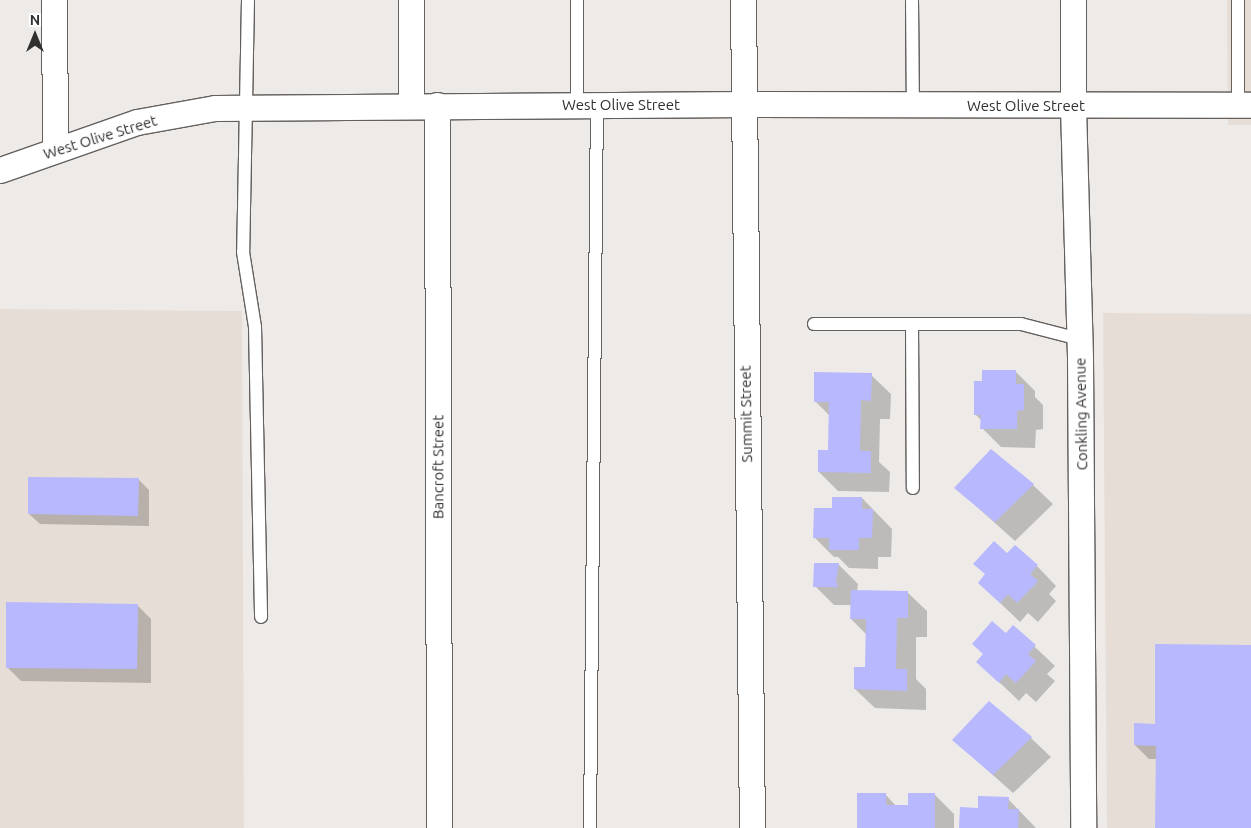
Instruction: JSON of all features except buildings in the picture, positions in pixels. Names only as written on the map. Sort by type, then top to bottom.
[{"type":"street","points":[[54,0],[55,150]]},
{"type":"street","points":[[411,0],[411,105]]},
{"type":"street","name":"Summit Street","points":[[743,0],[752,828]]},
{"type":"street","name":"Conkling Avenue","points":[[1073,0],[1073,106],[1079,339],[1083,828]]},
{"type":"street","name":"West Olive Street","points":[[0,170],[137,122],[215,108],[411,105],[743,104],[1245,105]]},
{"type":"street","name":"Bancroft Street","points":[[437,105],[439,828]]},
{"type":"lane","points":[[248,0],[248,107],[243,252],[255,327],[261,617]]},
{"type":"lane","points":[[577,0],[587,105],[590,828]]},
{"type":"lane","points":[[912,0],[913,105]]},
{"type":"lane","points":[[1238,0],[1245,105]]},
{"type":"lane","points":[[814,324],[1021,324],[1079,339]]},
{"type":"lane","points":[[912,324],[913,488]]},
{"type":"shaded area","points":[[1227,0],[1251,0],[1251,125],[1228,125]]},
{"type":"shaded area","points":[[0,309],[242,311],[244,828],[0,828]]},
{"type":"shaded area","points":[[1103,313],[1251,314],[1251,828],[1107,828]]}]
